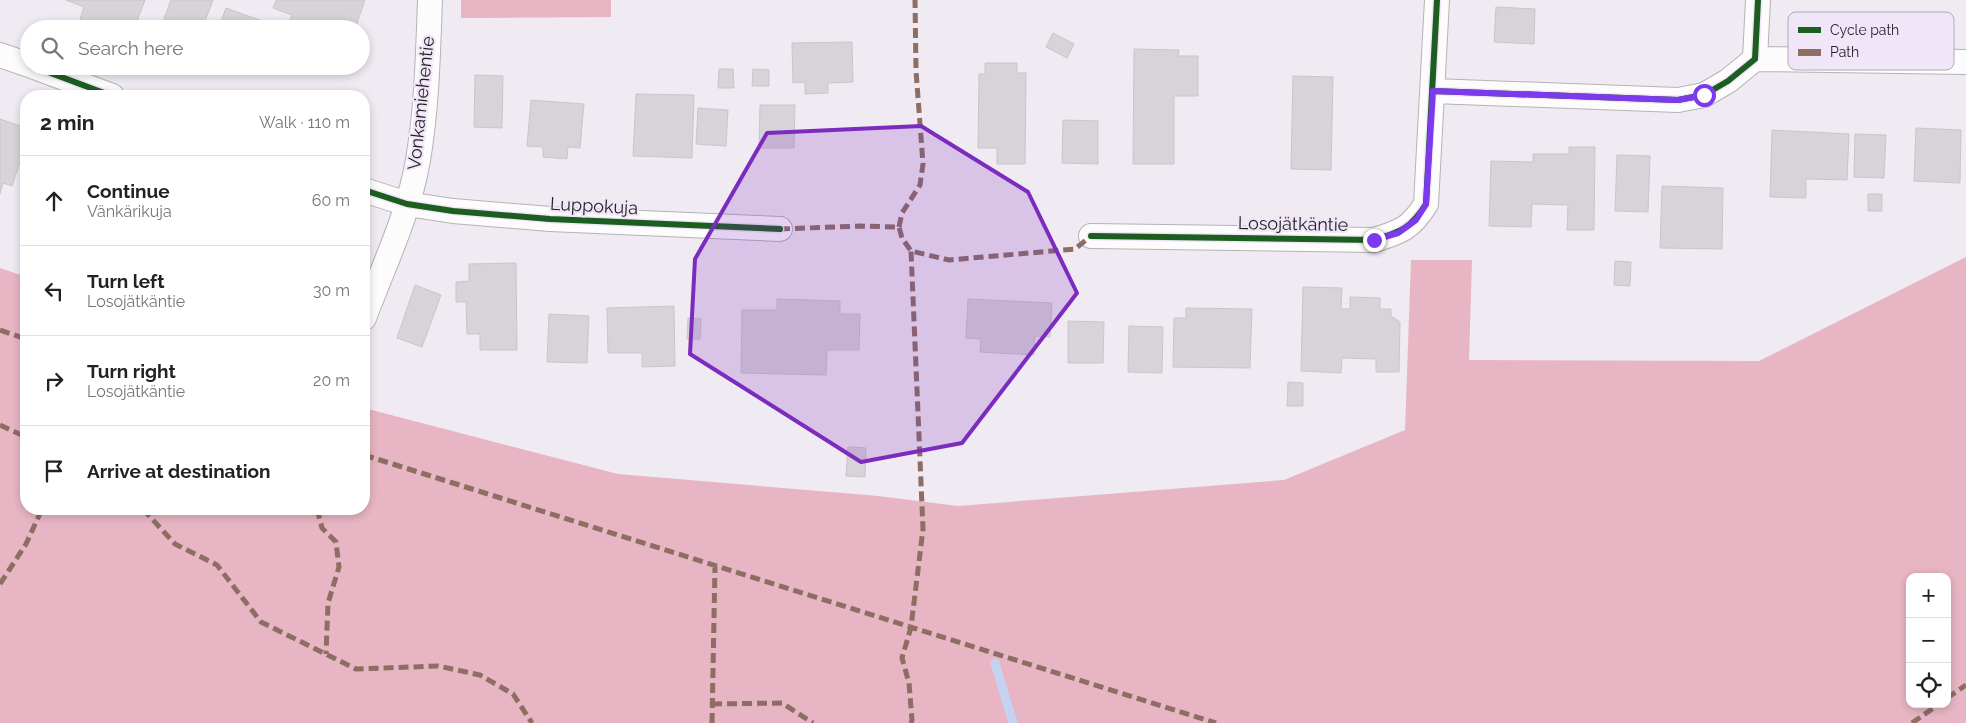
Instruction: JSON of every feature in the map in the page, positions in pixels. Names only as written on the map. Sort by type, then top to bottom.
[{"type":"street","name":"Vonkamiehentie","points":[[370,302],[407,204],[418,161],[427,82],[430,0]]},
{"type":"street","name":"Losojätkäntie","points":[[1091,236],[1374,240],[1398,233],[1416,220],[1426,204],[1437,0]]},
{"type":"street","points":[[1755,59],[1758,0]]},
{"type":"street","points":[[0,54],[20,62]]},
{"type":"street","points":[[1433,91],[1678,100],[1704,95],[1728,81],[1755,59],[1788,59]]},
{"type":"street","points":[[55,75],[96,90]]},
{"type":"street","name":"Luppokuja","points":[[370,192],[407,204],[453,211],[550,219],[780,228]]},
{"type":"highlighted area","points":[[921,126],[1028,192],[1077,293],[962,443],[861,462],[690,354],[695,259],[767,133]]},
{"type":"shaded area","points":[[461,0],[611,0],[611,17],[461,18]]},
{"type":"shaded area","points":[[1966,257],[1966,723],[0,723],[0,268],[20,275],[20,515],[370,515],[370,410],[618,474],[878,496],[958,506],[1284,480],[1405,430],[1411,260],[1472,260],[1469,360],[1759,361]]},
{"type":"building","points":[[66,0],[145,0],[137,20],[83,20],[80,19],[84,7]]},
{"type":"building","points":[[171,0],[213,0],[205,20],[164,20]]},
{"type":"building","points":[[276,0],[365,0],[358,20],[290,20],[292,15],[273,8]]},
{"type":"building","points":[[1496,7],[1535,9],[1534,44],[1494,42]]},
{"type":"building","points":[[226,8],[259,20],[221,20]]},
{"type":"building","points":[[1053,33],[1074,44],[1067,58],[1046,47]]},
{"type":"building","points":[[852,42],[853,82],[828,83],[828,93],[805,94],[805,82],[793,83],[792,43]]},
{"type":"building","points":[[1134,49],[1179,50],[1178,56],[1198,56],[1198,96],[1174,96],[1174,164],[1133,164]]},
{"type":"building","points":[[985,63],[1017,63],[1017,73],[1026,73],[1025,164],[997,164],[997,148],[978,148],[979,74],[985,74]]},
{"type":"building","points":[[719,69],[733,69],[734,88],[718,88]]},
{"type":"building","points":[[753,69],[769,70],[769,86],[752,86]]},
{"type":"building","points":[[475,75],[503,76],[502,128],[474,127]]},
{"type":"building","points":[[1293,76],[1333,77],[1331,170],[1291,169]]},
{"type":"building","points":[[636,94],[694,95],[692,158],[633,156]]},
{"type":"building","points":[[531,100],[584,104],[580,148],[568,147],[567,159],[543,157],[543,147],[527,146]]},
{"type":"building","points":[[760,105],[795,105],[794,148],[759,148]]},
{"type":"building","points":[[698,108],[728,110],[726,146],[696,144]]},
{"type":"building","points":[[0,119],[20,126],[20,162],[12,186],[3,183],[0,194]]},
{"type":"building","points":[[1063,120],[1098,121],[1098,164],[1062,163]]},
{"type":"building","points":[[1916,128],[1961,130],[1960,183],[1914,181]]},
{"type":"building","points":[[1772,130],[1849,134],[1847,180],[1806,179],[1806,198],[1770,197]]},
{"type":"building","points":[[1855,134],[1886,135],[1884,178],[1854,177]]},
{"type":"building","points":[[1569,147],[1595,147],[1594,230],[1567,230],[1568,205],[1532,204],[1531,227],[1489,226],[1491,161],[1533,162],[1533,154],[1569,154]]},
{"type":"building","points":[[1617,155],[1650,156],[1648,212],[1615,211]]},
{"type":"building","points":[[1662,186],[1723,188],[1722,249],[1660,248]]},
{"type":"building","points":[[1868,194],[1882,194],[1882,211],[1868,211]]},
{"type":"building","points":[[1615,261],[1631,262],[1630,286],[1614,285]]},
{"type":"building","points":[[516,263],[517,350],[480,350],[480,334],[467,334],[466,302],[456,302],[456,282],[469,281],[469,264]]},
{"type":"building","points":[[415,285],[441,295],[422,347],[397,338]]},
{"type":"building","points":[[1303,287],[1342,288],[1341,309],[1350,309],[1350,297],[1380,298],[1380,309],[1391,309],[1391,316],[1400,322],[1399,372],[1376,372],[1376,359],[1342,358],[1341,373],[1301,371]]},
{"type":"building","points":[[777,299],[840,301],[840,314],[860,314],[859,350],[827,350],[826,375],[741,373],[742,310],[777,310]]},
{"type":"building","points":[[968,299],[1052,303],[1050,337],[1035,336],[1034,355],[980,352],[981,339],[966,338]]},
{"type":"building","points":[[674,306],[675,366],[642,367],[642,353],[608,353],[607,308]]},
{"type":"building","points":[[1186,308],[1252,309],[1250,368],[1173,367],[1174,318],[1186,318]]},
{"type":"building","points":[[549,314],[589,316],[587,363],[547,362]]},
{"type":"building","points":[[688,318],[701,319],[700,339],[687,339]]},
{"type":"building","points":[[1068,321],[1104,322],[1103,363],[1068,363]]},
{"type":"building","points":[[1129,326],[1163,327],[1162,373],[1128,372]]},
{"type":"building","points":[[1288,382],[1303,383],[1303,406],[1287,406]]},
{"type":"building","points":[[848,447],[866,448],[865,477],[846,476]]},
{"type":"waterway","points":[[995,663],[1013,723]]},
{"type":"marked path","points":[[899,227],[902,213],[920,185],[923,164],[916,71],[915,0]]},
{"type":"marked path","points":[[780,229],[860,226],[899,227],[902,238],[911,251],[949,260],[1075,249],[1091,236]]},
{"type":"marked path","points":[[911,251],[923,529],[911,627],[902,658],[909,683],[911,723]]},
{"type":"marked path","points":[[0,330],[20,337]]},
{"type":"marked path","points":[[0,425],[20,434]]},
{"type":"marked path","points":[[370,457],[1216,723]]},
{"type":"marked path","points":[[0,584],[26,544],[39,515]]},
{"type":"marked path","points":[[148,515],[175,544],[217,565],[261,622],[356,669],[438,666],[480,675],[513,694],[532,723]]},
{"type":"marked path","points":[[319,515],[322,528],[336,542],[339,567],[328,603],[326,654]]},
{"type":"marked path","points":[[712,723],[715,566]]},
{"type":"marked path","points":[[1951,695],[1966,685]]},
{"type":"marked path","points":[[712,704],[782,703],[813,723]]},
{"type":"marked path","points":[[1912,723],[1933,708]]},
{"type":"cycle path","points":[[1091,236],[1374,240],[1398,231],[1410,224],[1426,204],[1437,0]]},
{"type":"cycle path","points":[[1433,91],[1678,100],[1704,95],[1728,81],[1755,59],[1758,0]]},
{"type":"cycle path","points":[[56,75],[96,90]]},
{"type":"cycle path","points":[[370,192],[407,204],[453,211],[550,219],[780,229]]},
{"type":"route","points":[[1374,240],[1398,233],[1416,220],[1426,204],[1433,91],[1678,100],[1704,95]]}]
